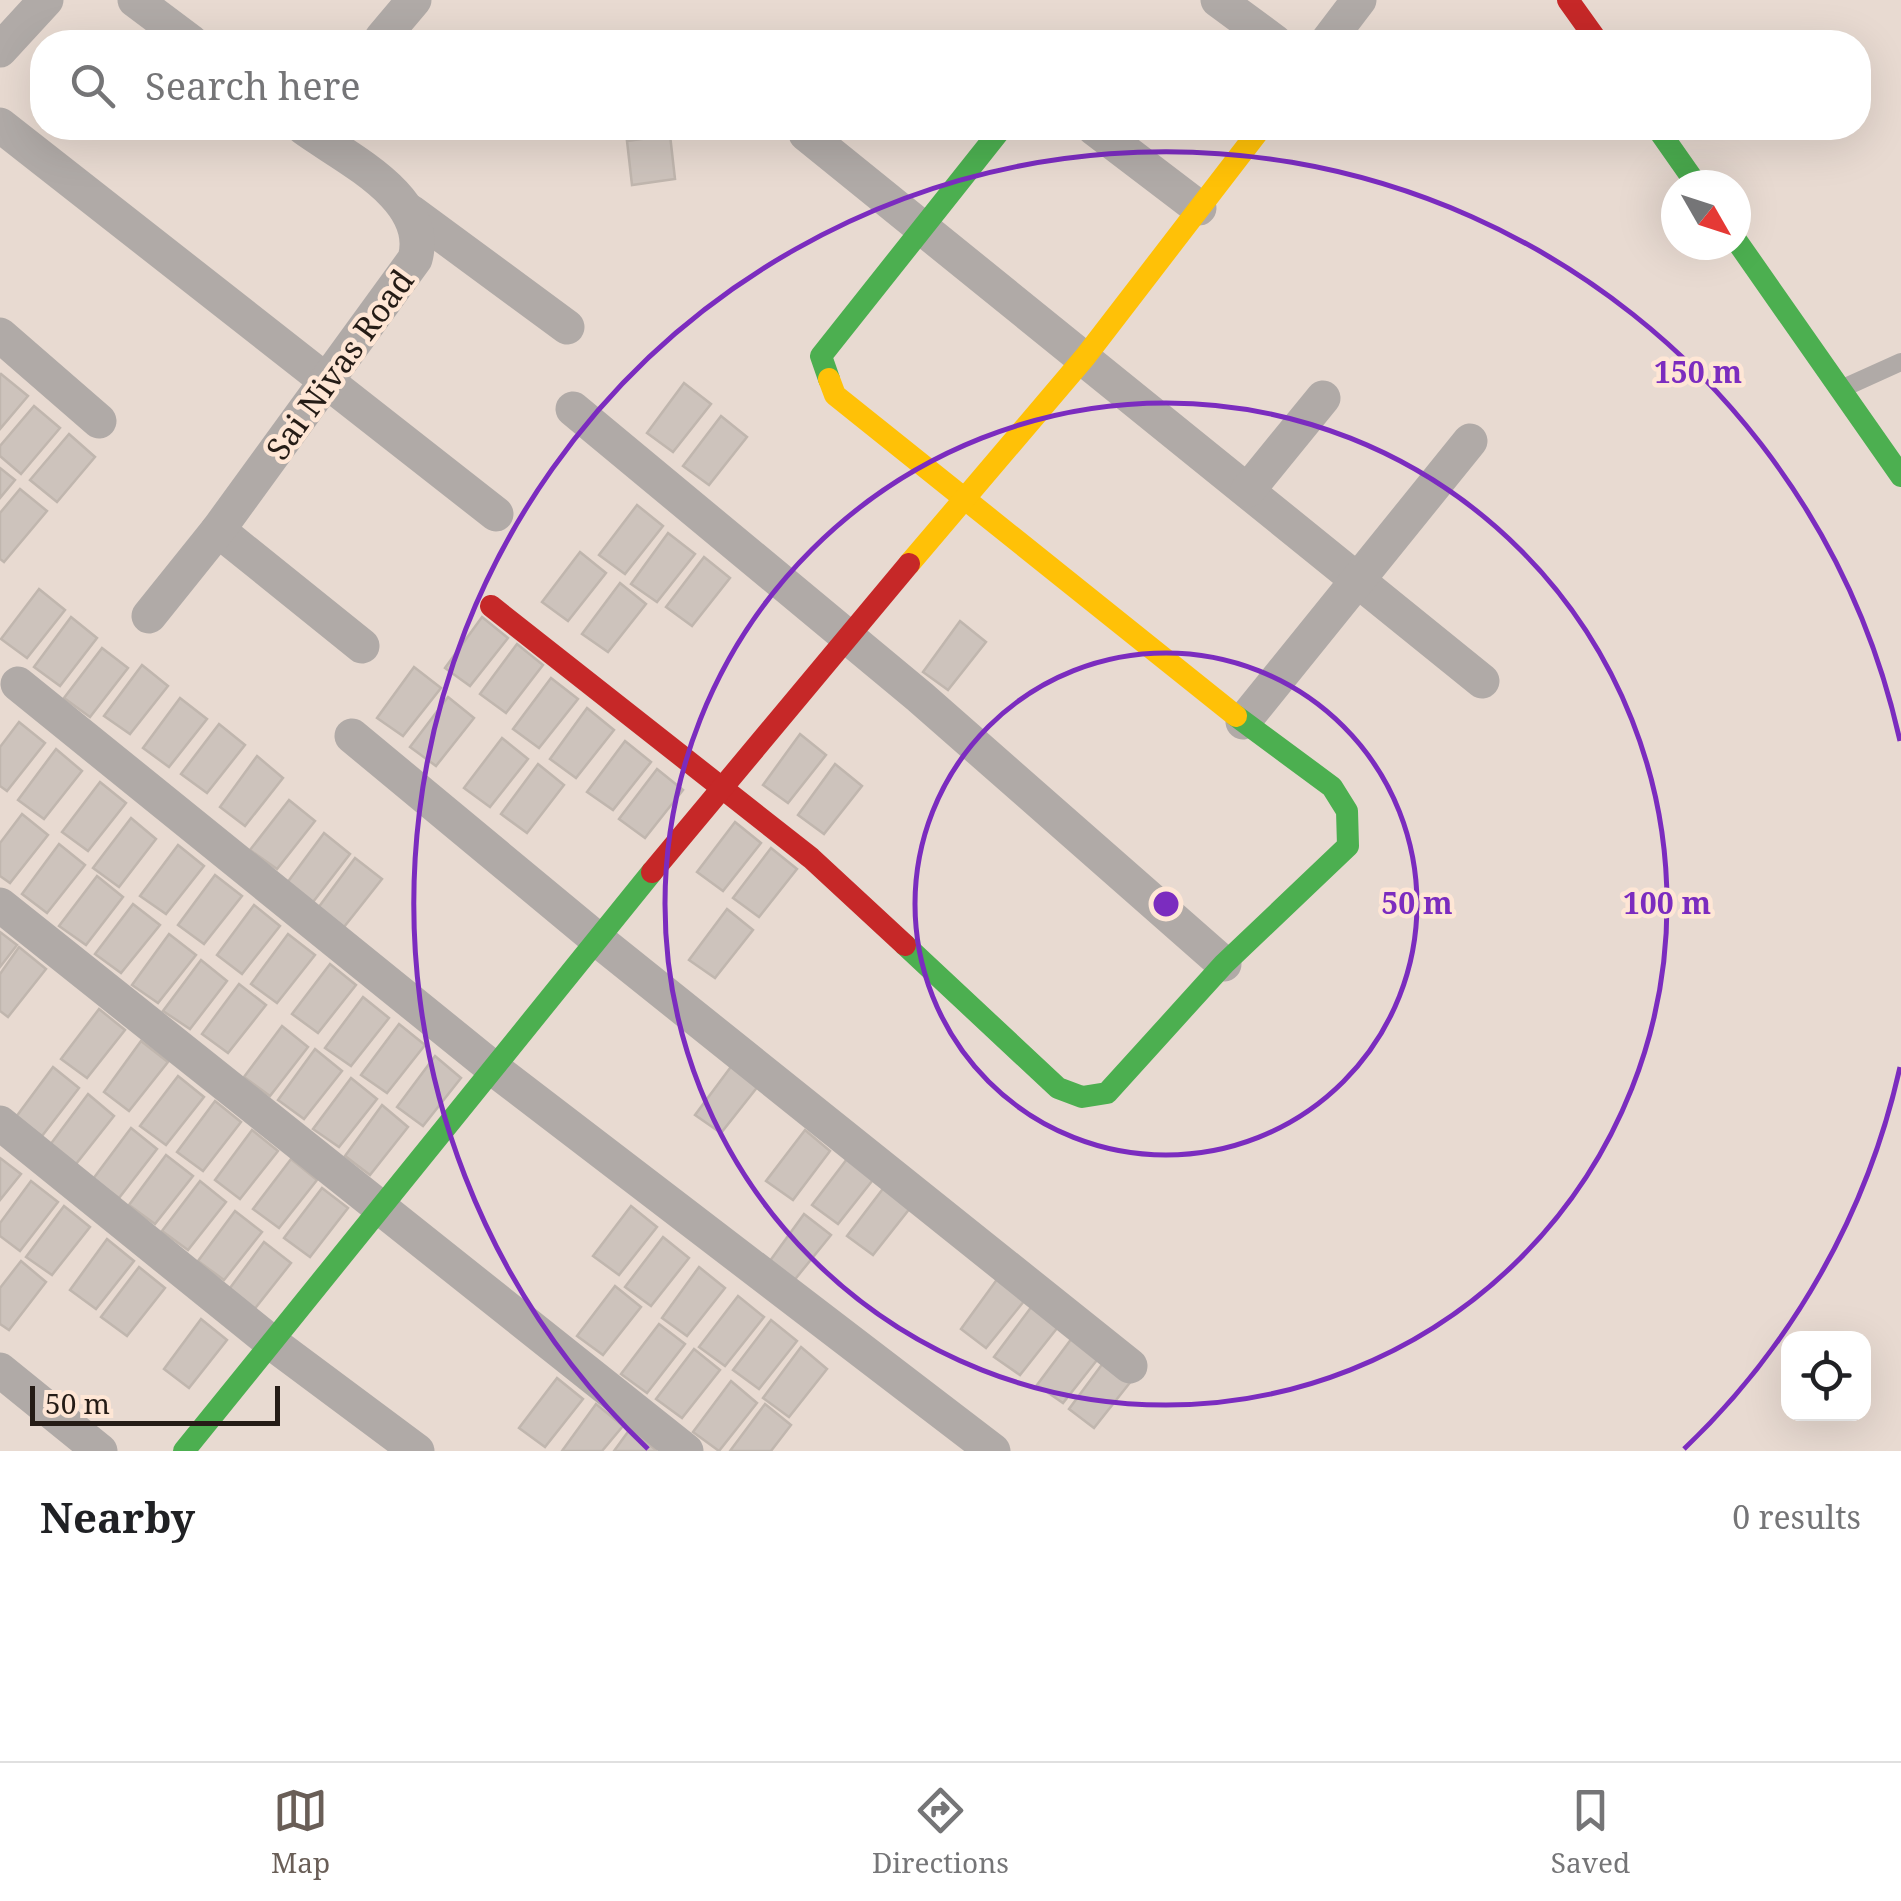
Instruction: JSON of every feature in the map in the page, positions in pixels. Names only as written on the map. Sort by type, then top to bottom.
[{"type":"street","points":[[0,50],[46,0]]},
{"type":"street","points":[[135,0],[175,30]]},
{"type":"street","points":[[389,30],[414,0]]},
{"type":"street","points":[[1218,0],[1258,30]]},
{"type":"street","points":[[1336,30],[1360,0]]},
{"type":"street","points":[[1568,0],[1589,30]]},
{"type":"street","points":[[0,125],[496,514]]},
{"type":"street","points":[[319,140],[567,327]]},
{"type":"street","points":[[814,140],[1482,680]]},
{"type":"street","points":[[491,606],[811,858],[1058,1088],[1082,1097],[1107,1093],[1224,964],[1348,846],[1353,820],[1346,799],[1243,722],[836,395],[821,356],[993,140]]},
{"type":"street","points":[[1110,140],[1200,208]]},
{"type":"street","points":[[184,1451],[722,785],[1086,357],[1253,140]]},
{"type":"street","points":[[1666,140],[1687,170]]},
{"type":"street","name":"Sai Nivas Road","points":[[149,616],[218,530],[415,259],[419,244],[411,212]]},
{"type":"street","points":[[1750,260],[1901,476]]},
{"type":"street","points":[[0,335],[99,421]]},
{"type":"street","points":[[1248,490],[1323,398]]},
{"type":"street","points":[[574,409],[846,637],[1224,964]]},
{"type":"street","points":[[1243,722],[1470,441]]},
{"type":"street","points":[[218,530],[362,646]]},
{"type":"street","points":[[18,684],[494,1069],[992,1451]]},
{"type":"street","points":[[352,736],[598,940],[1130,1366]]},
{"type":"street","points":[[0,905],[686,1451]]},
{"type":"street","points":[[0,1124],[272,1343],[417,1451]]},
{"type":"street","points":[[0,1370],[100,1451]]},
{"type":"lane","points":[[1840,389],[1901,362]]},
{"type":"building","points":[[671,140],[675,179],[632,185],[627,141]]},
{"type":"building","points":[[0,375],[28,396],[0,429]]},
{"type":"building","points":[[684,383],[711,404],[673,452],[647,433]]},
{"type":"building","points":[[34,406],[60,428],[21,474],[0,456],[0,446]]},
{"type":"building","points":[[721,416],[747,437],[709,485],[683,466]]},
{"type":"building","points":[[69,434],[95,457],[57,502],[30,480]]},
{"type":"building","points":[[0,468],[15,480],[0,498]]},
{"type":"building","points":[[20,489],[47,511],[4,562],[0,559],[0,513]]},
{"type":"building","points":[[637,505],[663,526],[625,574],[599,555]]},
{"type":"building","points":[[668,533],[695,554],[657,602],[631,584]]},
{"type":"building","points":[[580,552],[606,573],[568,621],[542,602]]},
{"type":"building","points":[[704,557],[730,578],[692,626],[666,607]]},
{"type":"building","points":[[620,583],[646,604],[608,652],[582,634]]},
{"type":"building","points":[[39,589],[65,610],[27,658],[1,639]]},
{"type":"building","points":[[71,617],[97,638],[60,686],[34,667]]},
{"type":"building","points":[[482,617],[508,638],[470,686],[445,668]]},
{"type":"building","points":[[960,621],[986,642],[948,690],[923,672]]},
{"type":"building","points":[[517,644],[543,665],[506,713],[480,694]]},
{"type":"building","points":[[102,648],[128,668],[90,717],[64,698]]},
{"type":"building","points":[[142,665],[168,686],[130,734],[104,716]]},
{"type":"building","points":[[414,667],[441,688],[403,736],[377,718]]},
{"type":"building","points":[[551,678],[578,699],[539,748],[513,729]]},
{"type":"building","points":[[448,697],[474,718],[436,766],[410,747]]},
{"type":"building","points":[[180,698],[207,719],[169,767],[143,748]]},
{"type":"building","points":[[587,708],[614,730],[576,778],[550,759]]},
{"type":"building","points":[[19,722],[45,743],[7,791],[0,786],[0,747]]},
{"type":"building","points":[[219,724],[245,745],[207,793],[181,774]]},
{"type":"building","points":[[800,734],[826,755],[788,803],[763,785]]},
{"type":"building","points":[[502,738],[528,759],[490,807],[464,788]]},
{"type":"building","points":[[625,741],[651,762],[613,810],[587,792]]},
{"type":"building","points":[[56,749],[82,771],[44,819],[18,800]]},
{"type":"building","points":[[257,756],[283,778],[245,826],[220,807]]},
{"type":"building","points":[[538,764],[564,785],[527,833],[501,814]]},
{"type":"building","points":[[835,764],[862,786],[824,834],[798,815]]},
{"type":"building","points":[[657,769],[683,790],[645,838],[619,819]]},
{"type":"building","points":[[100,782],[126,803],[88,851],[62,832]]},
{"type":"building","points":[[289,800],[315,821],[277,869],[250,850]]},
{"type":"building","points":[[22,814],[48,835],[10,883],[0,876],[0,843]]},
{"type":"building","points":[[131,818],[156,839],[119,887],[93,868]]},
{"type":"building","points":[[735,822],[761,843],[723,891],[697,872]]},
{"type":"building","points":[[324,833],[350,854],[313,902],[287,883]]},
{"type":"building","points":[[59,844],[85,865],[47,913],[22,894]]},
{"type":"building","points":[[178,845],[204,866],[166,914],[140,896]]},
{"type":"building","points":[[771,848],[797,869],[759,917],[733,898]]},
{"type":"building","points":[[355,858],[382,879],[344,927],[318,908]]},
{"type":"building","points":[[215,875],[242,896],[204,944],[178,925]]},
{"type":"building","points":[[97,876],[123,897],[86,945],[59,926]]},
{"type":"building","points":[[133,904],[160,925],[121,973],[95,954]]},
{"type":"building","points":[[254,905],[280,926],[242,974],[217,955]]},
{"type":"building","points":[[727,909],[753,930],[715,978],[689,960]]},
{"type":"building","points":[[0,932],[17,945],[0,967]]},
{"type":"building","points":[[169,934],[196,955],[158,1003],[132,985]]},
{"type":"building","points":[[288,934],[315,955],[277,1003],[251,984]]},
{"type":"building","points":[[19,947],[46,969],[8,1017],[0,1011],[0,974]]},
{"type":"building","points":[[201,960],[227,981],[190,1029],[163,1011]]},
{"type":"building","points":[[330,964],[356,985],[318,1033],[292,1014]]},
{"type":"building","points":[[239,984],[266,1005],[228,1053],[202,1034]]},
{"type":"building","points":[[363,997],[389,1018],[351,1066],[325,1048]]},
{"type":"building","points":[[99,1009],[125,1030],[87,1078],[61,1059]]},
{"type":"building","points":[[399,1024],[425,1045],[387,1093],[361,1075]]},
{"type":"building","points":[[282,1026],[308,1047],[270,1096],[244,1077]]},
{"type":"building","points":[[141,1041],[168,1062],[129,1111],[104,1092]]},
{"type":"building","points":[[315,1049],[342,1071],[304,1119],[278,1100]]},
{"type":"building","points":[[435,1056],[461,1078],[423,1126],[397,1107]]},
{"type":"building","points":[[733,1064],[759,1085],[721,1133],[695,1115]]},
{"type":"building","points":[[53,1067],[79,1088],[42,1136],[16,1117]]},
{"type":"building","points":[[178,1076],[204,1097],[166,1145],[140,1126]]},
{"type":"building","points":[[351,1078],[377,1099],[339,1147],[313,1129]]},
{"type":"building","points":[[88,1094],[114,1116],[76,1164],[50,1145]]},
{"type":"building","points":[[215,1101],[241,1122],[203,1171],[177,1152]]},
{"type":"building","points":[[382,1105],[408,1127],[370,1175],[345,1156]]},
{"type":"building","points":[[131,1128],[157,1149],[119,1198],[93,1179]]},
{"type":"building","points":[[252,1130],[278,1151],[240,1199],[215,1180]]},
{"type":"building","points":[[805,1130],[830,1151],[793,1200],[766,1181]]},
{"type":"building","points":[[166,1155],[193,1176],[155,1224],[129,1205]]},
{"type":"building","points":[[850,1155],[876,1176],[838,1224],[812,1205]]},
{"type":"building","points":[[0,1158],[21,1174],[0,1200]]},
{"type":"building","points":[[291,1159],[317,1180],[279,1228],[253,1209]]},
{"type":"building","points":[[31,1181],[58,1202],[20,1251],[0,1236],[0,1223]]},
{"type":"building","points":[[200,1181],[226,1202],[188,1250],[162,1231]]},
{"type":"building","points":[[885,1186],[911,1207],[873,1255],[847,1236]]},
{"type":"building","points":[[322,1188],[348,1208],[310,1257],[284,1238]]},
{"type":"building","points":[[64,1206],[90,1227],[52,1275],[26,1257]]},
{"type":"building","points":[[631,1206],[657,1227],[619,1275],[593,1256]]},
{"type":"building","points":[[235,1211],[262,1232],[224,1280],[198,1261]]},
{"type":"building","points":[[804,1214],[831,1235],[792,1283],[767,1265]]},
{"type":"building","points":[[663,1237],[689,1258],[651,1306],[625,1287]]},
{"type":"building","points":[[107,1239],[134,1261],[96,1309],[70,1290]]},
{"type":"building","points":[[264,1242],[291,1263],[253,1311],[227,1292]]},
{"type":"building","points":[[21,1261],[46,1282],[9,1330],[0,1324],[0,1288]]},
{"type":"building","points":[[139,1267],[165,1288],[127,1336],[101,1317]]},
{"type":"building","points":[[699,1267],[725,1288],[687,1336],[662,1318]]},
{"type":"building","points":[[998,1278],[1025,1300],[986,1348],[961,1329]]},
{"type":"building","points":[[615,1286],[641,1307],[603,1355],[577,1336]]},
{"type":"building","points":[[738,1296],[764,1317],[725,1366],[699,1347]]},
{"type":"building","points":[[1032,1306],[1058,1327],[1020,1375],[994,1357]]},
{"type":"building","points":[[201,1319],[227,1340],[189,1388],[164,1369]]},
{"type":"building","points":[[771,1320],[797,1341],[759,1389],[733,1370]]},
{"type":"building","points":[[659,1324],[685,1344],[647,1393],[621,1374]]},
{"type":"building","points":[[1075,1334],[1101,1355],[1063,1403],[1037,1385]]},
{"type":"building","points":[[801,1347],[827,1369],[789,1417],[763,1398]]},
{"type":"building","points":[[694,1349],[720,1370],[682,1418],[656,1399]]},
{"type":"building","points":[[1106,1359],[1132,1380],[1094,1428],[1069,1409]]},
{"type":"building","points":[[557,1378],[583,1399],[545,1447],[519,1428]]},
{"type":"building","points":[[731,1381],[757,1403],[719,1451],[693,1432]]},
{"type":"building","points":[[596,1404],[623,1426],[602,1451],[562,1451]]},
{"type":"building","points":[[765,1404],[791,1425],[771,1451],[730,1451]]},
{"type":"building","points":[[630,1429],[656,1450],[656,1451],[614,1451]]},
{"type":"traffic: fast","points":[[829,379],[821,356],[992,140]]},
{"type":"traffic: fast","points":[[1665,140],[1686,170]]},
{"type":"traffic: fast","points":[[1750,260],[1901,476]]},
{"type":"traffic: fast","points":[[905,945],[1058,1088],[1082,1097],[1107,1093],[1224,964],[1348,846],[1347,811],[1332,787],[1236,716]]},
{"type":"traffic: fast","points":[[184,1451],[652,872]]},
{"type":"traffic: slow","points":[[909,564],[1085,357],[1252,140]]},
{"type":"traffic: slow","points":[[829,379],[835,395],[1236,716]]},
{"type":"traffic: jam","points":[[1568,0],[1589,30]]},
{"type":"traffic: jam","points":[[652,872],[909,564]]},
{"type":"traffic: jam","points":[[491,606],[811,858],[905,945]]}]
